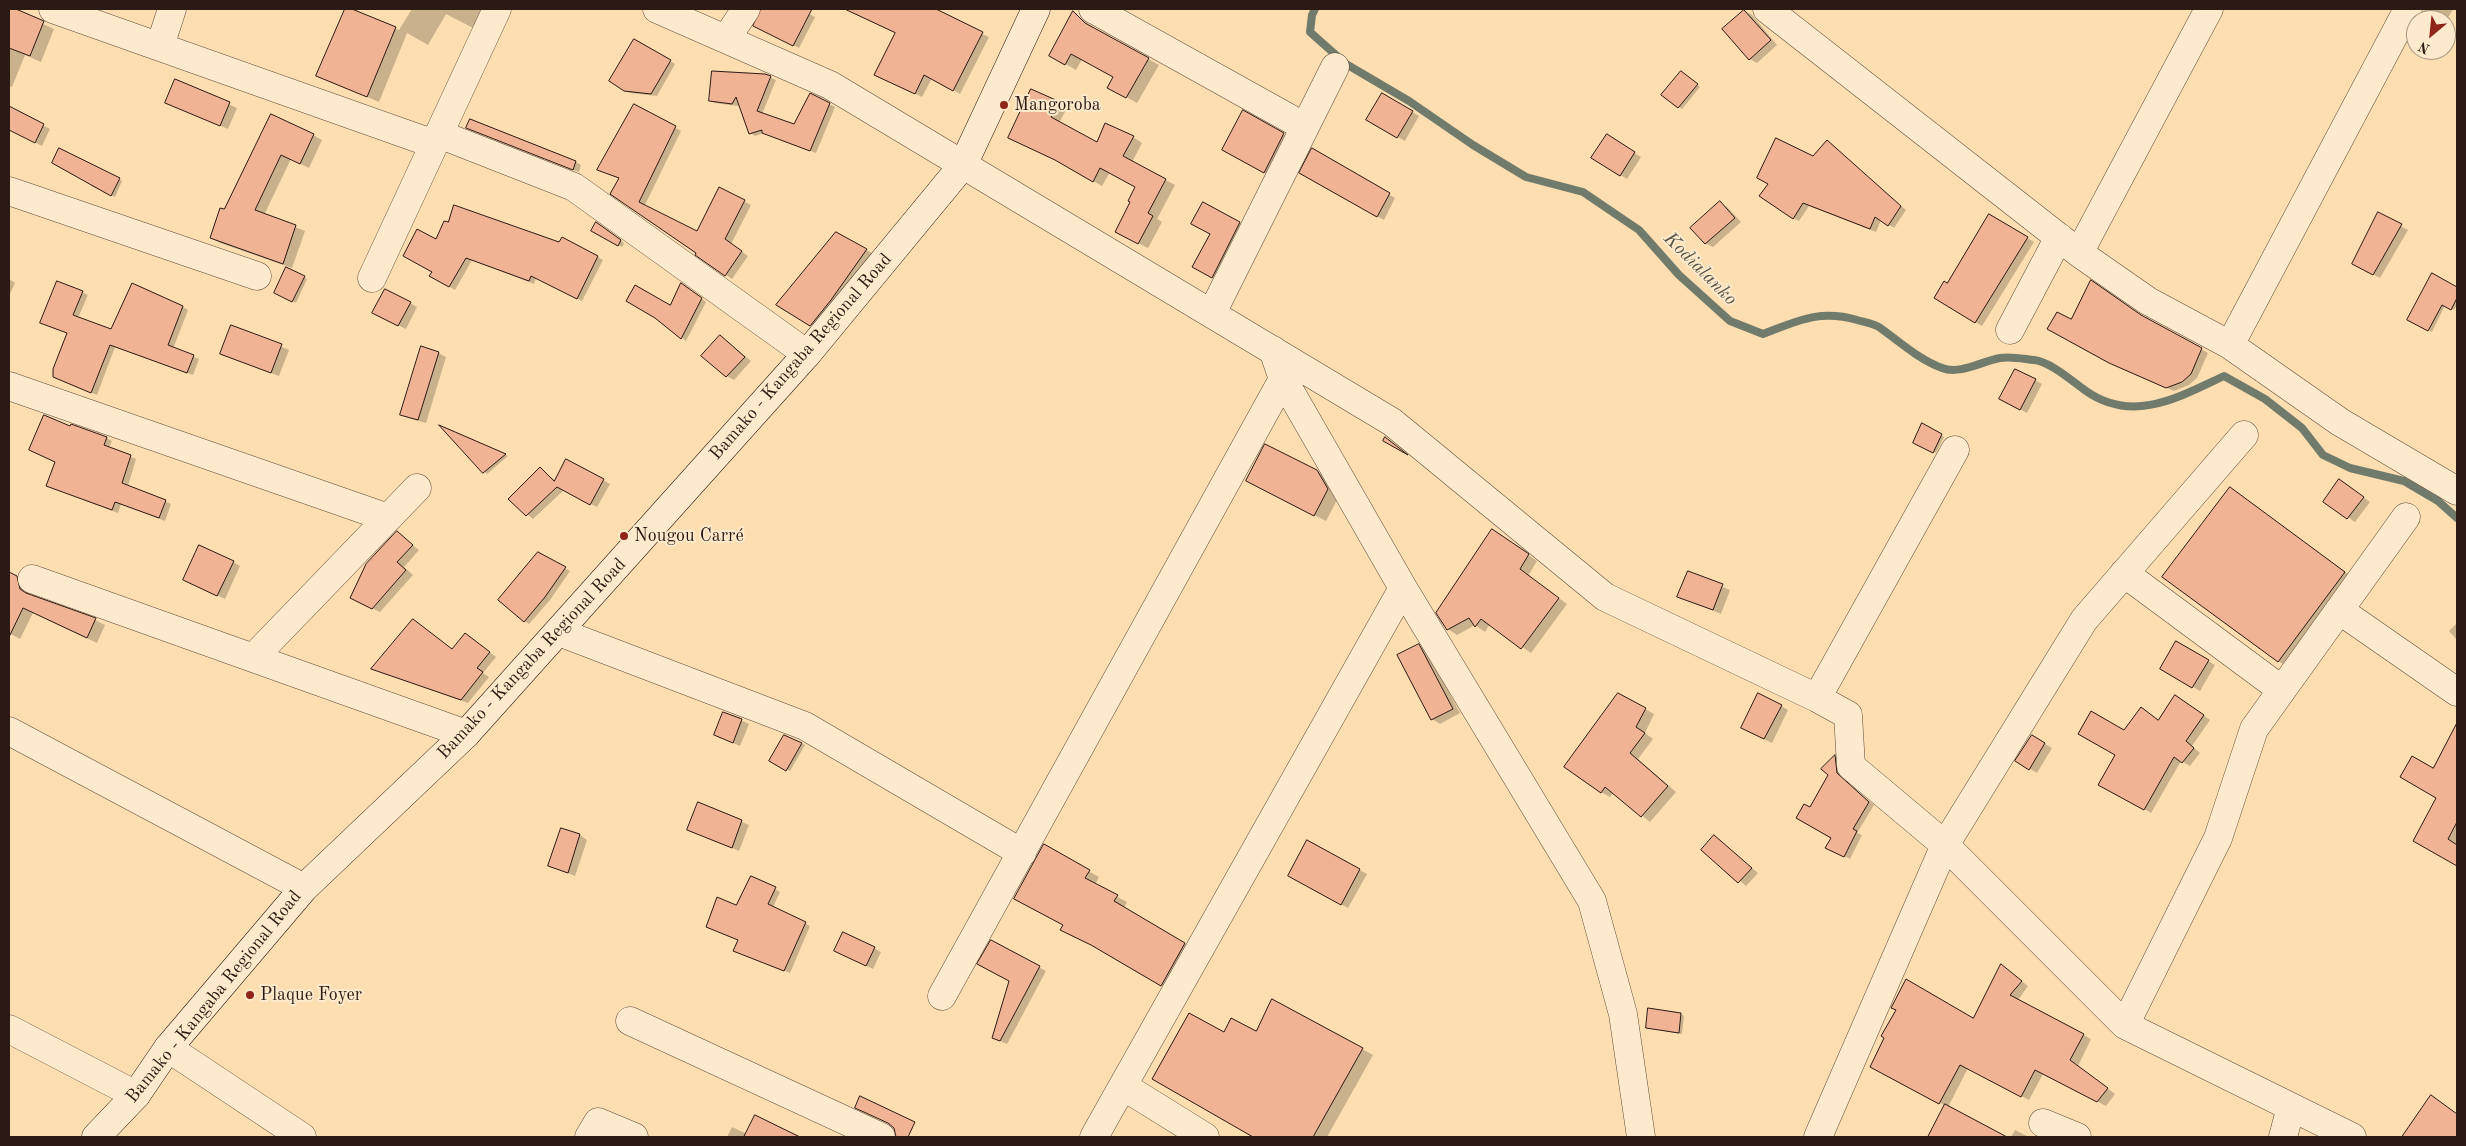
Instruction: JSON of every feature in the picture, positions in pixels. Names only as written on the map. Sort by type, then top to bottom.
[{"type":"street","points":[[53,9],[437,139],[574,188],[808,354]]},
{"type":"street","points":[[160,46],[172,9]]},
{"type":"street","points":[[372,278],[497,9]]},
{"type":"street","points":[[657,9],[830,85],[1392,422],[1605,596],[1817,698],[1848,716],[1851,766],[1945,845],[2124,1025],[2352,1137]]},
{"type":"street","points":[[726,39],[746,9]]},
{"type":"street","name":"Bamako - Kangaba Regional Road","points":[[96,1137],[136,1095],[168,1048],[304,888],[466,734],[808,354],[963,165],[1036,9]]},
{"type":"street","points":[[1094,9],[1304,127]]},
{"type":"street","points":[[1767,9],[2069,245],[2148,302],[2230,345],[2340,422],[2457,491]]},
{"type":"street","points":[[2010,330],[2069,245],[2209,9]]},
{"type":"street","points":[[2230,345],[2408,9]]},
{"type":"street","points":[[1212,313],[1335,67]]},
{"type":"street","points":[[9,190],[257,276]]},
{"type":"street","points":[[1273,350],[1283,380],[1403,588],[1592,901],[1623,1014],[1641,1137]]},
{"type":"street","points":[[942,996],[1283,380]]},
{"type":"street","points":[[9,386],[388,518]]},
{"type":"street","points":[[1818,1137],[1945,845],[2084,620],[2244,435]]},
{"type":"street","points":[[1817,698],[1956,450]]},
{"type":"street","points":[[253,658],[418,488]]},
{"type":"street","points":[[2124,1025],[2218,838],[2254,729],[2406,517]]},
{"type":"street","points":[[2124,573],[2282,690]]},
{"type":"street","points":[[32,579],[466,734]]},
{"type":"street","points":[[1094,1137],[1403,588]]},
{"type":"street","points":[[2339,610],[2457,692]]},
{"type":"street","points":[[559,632],[804,726],[1022,852]]},
{"type":"street","points":[[9,731],[304,888]]},
{"type":"street","points":[[630,1021],[881,1137]]},
{"type":"street","points":[[9,1029],[136,1095]]},
{"type":"street","points":[[168,1048],[302,1137]]},
{"type":"street","points":[[1123,1086],[1205,1137]]},
{"type":"street","points":[[2283,1137],[2290,1107]]},
{"type":"street","points":[[589,1137],[598,1122],[634,1137]]},
{"type":"street","points":[[2043,1123],[2077,1137]]},
{"type":"building","points":[[9,9],[16,9],[44,21],[30,56],[9,48]]},
{"type":"building","points":[[345,9],[352,9],[396,27],[367,97],[316,76]]},
{"type":"building","points":[[761,9],[812,9],[793,46],[753,26]]},
{"type":"building","points":[[845,9],[936,9],[983,32],[953,91],[924,75],[915,94],[874,75],[895,33]]},
{"type":"building","points":[[1744,10],[1771,40],[1749,60],[1722,29]]},
{"type":"building","points":[[1073,11],[1085,23],[1149,58],[1126,98],[1107,88],[1113,77],[1071,54],[1065,65],[1049,56]]},
{"type":"building","points":[[634,39],[671,60],[651,94],[624,91],[609,81]]},
{"type":"building","points":[[712,71],[771,76],[757,111],[794,124],[810,93],[830,103],[810,151],[762,133],[762,130],[749,134],[736,97],[732,104],[709,101]]},
{"type":"building","points":[[1681,71],[1698,84],[1678,108],[1661,95]]},
{"type":"building","points":[[175,79],[230,102],[220,126],[165,103]]},
{"type":"building","points":[[1031,89],[1058,101],[1051,117],[1097,142],[1105,123],[1134,136],[1123,156],[1166,179],[1148,213],[1153,216],[1138,244],[1115,232],[1130,202],[1128,201],[1135,187],[1100,168],[1093,182],[1055,160],[1008,138]]},
{"type":"building","points":[[1382,93],[1413,111],[1397,138],[1366,120]]},
{"type":"building","points":[[634,104],[676,126],[639,202],[697,231],[719,187],[745,200],[725,239],[742,251],[725,276],[695,255],[696,253],[610,194],[619,178],[597,170]]},
{"type":"building","points":[[9,106],[44,124],[35,143],[9,130]]},
{"type":"building","points":[[1243,110],[1284,133],[1264,173],[1222,150]]},
{"type":"building","points":[[271,114],[314,134],[300,164],[281,155],[255,210],[296,225],[283,264],[210,238],[220,208],[224,209]]},
{"type":"building","points":[[470,119],[576,161],[573,170],[466,128]]},
{"type":"building","points":[[1607,134],[1635,152],[1620,176],[1591,158]]},
{"type":"building","points":[[1776,138],[1813,156],[1827,140],[1901,206],[1888,226],[1875,217],[1870,229],[1803,203],[1793,219],[1759,196],[1768,184],[1757,178]]},
{"type":"building","points":[[59,148],[120,178],[111,196],[52,163]]},
{"type":"building","points":[[1312,148],[1390,193],[1377,217],[1299,173]]},
{"type":"building","points":[[1720,201],[1735,218],[1705,244],[1690,228]]},
{"type":"building","points":[[1203,202],[1240,222],[1212,278],[1192,267],[1210,234],[1191,224]]},
{"type":"building","points":[[454,205],[559,242],[562,237],[598,256],[577,299],[531,276],[529,281],[466,258],[449,287],[429,276],[432,272],[403,256],[417,229],[436,239],[444,221],[448,222]]},
{"type":"building","points":[[2378,212],[2402,224],[2373,275],[2352,264]]},
{"type":"building","points":[[1989,214],[2028,237],[1975,323],[1934,298],[1944,281],[1947,283]]},
{"type":"building","points":[[596,222],[621,240],[618,246],[591,231]]},
{"type":"building","points":[[836,232],[867,249],[810,326],[776,305]]},
{"type":"building","points":[[286,267],[305,276],[292,302],[274,293]]},
{"type":"building","points":[[2432,273],[2457,287],[2457,298],[2451,310],[2442,305],[2428,331],[2407,320]]},
{"type":"building","points":[[2091,280],[2141,315],[2202,348],[2191,374],[2182,382],[2166,388],[2109,363],[2047,329],[2057,312],[2071,319]]},
{"type":"building","points":[[57,281],[83,291],[73,315],[111,329],[132,283],[183,306],[168,345],[194,355],[187,373],[110,345],[91,393],[53,377],[53,369],[67,333],[40,323]]},
{"type":"building","points":[[681,283],[702,298],[681,339],[655,318],[626,301],[635,285],[670,305]]},
{"type":"building","points":[[385,289],[411,302],[398,326],[372,313]]},
{"type":"building","points":[[231,325],[282,344],[271,373],[220,354]]},
{"type":"building","points":[[720,335],[745,357],[726,377],[701,356]]},
{"type":"building","points":[[421,346],[439,352],[418,420],[400,415]]},
{"type":"building","points":[[2015,369],[2036,379],[2020,410],[1999,399]]},
{"type":"building","points":[[44,415],[70,426],[71,424],[107,437],[104,445],[131,455],[122,483],[166,500],[159,518],[115,502],[112,510],[46,486],[55,462],[29,450]]},
{"type":"building","points":[[1922,423],[1942,434],[1933,453],[1913,443]]},
{"type":"building","points":[[439,425],[506,454],[483,473]]},
{"type":"building","points":[[1385,437],[1408,455],[1383,441]]},
{"type":"building","points":[[1265,444],[1317,470],[1328,489],[1314,516],[1246,481]]},
{"type":"building","points":[[566,459],[604,479],[590,505],[557,487],[526,516],[508,499],[540,467],[554,481]]},
{"type":"building","points":[[2339,479],[2364,497],[2347,519],[2323,502]]},
{"type":"building","points":[[2230,487],[2345,572],[2278,662],[2162,577]]},
{"type":"building","points":[[1492,529],[1529,554],[1520,569],[1559,598],[1521,649],[1481,619],[1475,627],[1469,618],[1447,630],[1436,613]]},
{"type":"building","points":[[397,531],[413,545],[397,562],[406,570],[372,609],[350,598],[366,564]]},
{"type":"building","points":[[199,545],[234,561],[217,596],[183,580]]},
{"type":"building","points":[[538,552],[566,567],[545,597],[524,622],[498,600]]},
{"type":"building","points":[[1688,571],[1723,584],[1713,610],[1677,597]]},
{"type":"building","points":[[9,572],[17,576],[20,589],[26,593],[96,618],[87,638],[23,608],[9,637]]},
{"type":"building","points":[[413,619],[452,649],[465,633],[490,652],[477,668],[483,672],[461,700],[371,669]]},
{"type":"building","points":[[2176,641],[2209,660],[2192,688],[2160,669]]},
{"type":"building","points":[[1419,644],[1453,709],[1431,720],[1397,655]]},
{"type":"building","points":[[1618,693],[1646,708],[1636,727],[1645,733],[1630,753],[1668,786],[1641,817],[1605,787],[1601,793],[1564,767]]},
{"type":"building","points":[[1758,693],[1782,705],[1764,739],[1741,728]]},
{"type":"building","points":[[2175,695],[2204,715],[2186,741],[2194,748],[2182,763],[2174,757],[2144,810],[2098,785],[2115,755],[2078,734],[2091,711],[2124,730],[2141,707],[2158,720]]},
{"type":"building","points":[[723,712],[742,719],[733,743],[714,735]]},
{"type":"building","points":[[2457,723],[2457,822],[2448,839],[2457,845],[2457,866],[2413,841],[2436,798],[2400,777],[2412,756],[2433,768]]},
{"type":"building","points":[[784,735],[802,743],[786,771],[769,761]]},
{"type":"building","points":[[2032,735],[2045,743],[2029,770],[2015,761]]},
{"type":"building","points":[[1835,755],[1837,773],[1869,802],[1853,829],[1857,831],[1844,857],[1825,848],[1831,838],[1796,818],[1804,804],[1810,807],[1828,775],[1821,769]]},
{"type":"building","points":[[698,802],[742,820],[732,848],[687,830]]},
{"type":"building","points":[[561,828],[580,834],[568,873],[548,866]]},
{"type":"building","points":[[1714,835],[1752,868],[1738,883],[1701,850]]},
{"type":"building","points":[[1307,840],[1360,869],[1341,905],[1288,876]]},
{"type":"building","points":[[1044,844],[1090,870],[1085,878],[1118,895],[1114,901],[1185,943],[1161,986],[1091,945],[1060,930],[1063,925],[1014,899]]},
{"type":"building","points":[[751,876],[776,887],[768,904],[806,922],[784,971],[733,951],[738,940],[706,927],[717,897],[736,905]]},
{"type":"building","points":[[843,932],[875,947],[866,966],[834,951]]},
{"type":"building","points":[[991,940],[1040,966],[1000,1041],[992,1038],[1009,981],[977,964]]},
{"type":"building","points":[[2001,964],[2022,981],[2010,995],[2084,1034],[2070,1060],[2108,1088],[2097,1102],[2035,1070],[2021,1097],[1960,1065],[1939,1104],[1870,1067],[1884,1038],[1881,1036],[1896,1010],[1891,1008],[1906,979],[1973,1018]]},
{"type":"building","points":[[1272,999],[1363,1048],[1313,1137],[1253,1137],[1152,1079],[1189,1013],[1224,1032],[1231,1018],[1256,1031]]},
{"type":"building","points":[[1648,1008],[1681,1013],[1679,1033],[1646,1028]]},
{"type":"building","points":[[2431,1095],[2457,1114],[2457,1137],[2402,1137]]},
{"type":"building","points":[[860,1096],[915,1122],[908,1137],[896,1137],[894,1128],[888,1123],[855,1108]]},
{"type":"building","points":[[1945,1104],[2007,1137],[1928,1137]]},
{"type":"building","points":[[755,1115],[800,1137],[744,1137]]},
{"type":"waterway","name":"Kodialanko","points":[[1315,9],[1312,15],[1310,32],[1346,64],[1409,101],[1473,145],[1526,177],[1583,192],[1639,230],[1679,275],[1730,321],[1763,334],[1809,318],[1820,316],[1844,317],[1877,326],[1917,355],[1942,368],[1949,370],[1964,369],[2004,357],[2041,361],[2068,377],[2086,391],[2104,401],[2121,406],[2156,404],[2173,399],[2224,376],[2265,399],[2302,428],[2323,455],[2350,468],[2404,481],[2438,501],[2457,518]]},
{"type":"place","name":"Mangoroba","points":[[1004,105]]},
{"type":"place","name":"Nougou Carré","points":[[624,536]]},
{"type":"place","name":"Plaque Foyer","points":[[250,995]]}]
